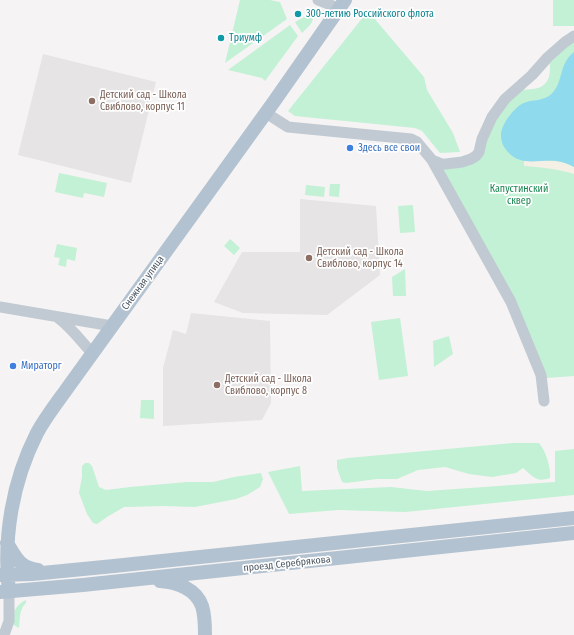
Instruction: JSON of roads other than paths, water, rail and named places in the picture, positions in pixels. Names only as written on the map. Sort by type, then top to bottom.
[{"type":"main road","name":"Снежная улица","points":[[4,592],[3,575],[10,515],[17,485],[37,432],[92,353],[266,113],[341,4]]},
{"type":"main road","name":"проезд Серебрякова","points":[[3,575],[52,572],[574,518]]},
{"type":"main road","name":"проезд Серебрякова","points":[[4,592],[136,580],[574,532]]},
{"type":"main road","points":[[7,543],[18,560],[27,568],[52,572]]},
{"type":"main road","points":[[136,580],[167,581],[189,589],[196,596],[202,606],[205,635]]},
{"type":"street","points":[[318,0],[341,4]]},
{"type":"street","points":[[432,160],[446,164],[462,162],[476,156],[492,117],[505,99],[532,75],[548,57],[574,36]]},
{"type":"street","points":[[266,113],[288,127],[411,139],[417,142],[432,160],[511,302],[541,374],[544,401]]},
{"type":"street","points":[[0,307],[112,326]]},
{"type":"street","points":[[57,316],[66,323],[92,353]]},
{"type":"street","points":[[4,635],[12,607],[16,600],[32,590]]},
{"type":"street","points":[[4,592],[9,621]]},
{"type":"water","points":[[574,52],[574,167],[557,161],[524,161],[513,157],[506,150],[502,142],[501,135],[501,131],[510,114],[523,103],[549,96],[557,86],[565,63]]},
{"type":"place","name":"300-летию Российского флота","points":[[298,14]]},
{"type":"place","name":"Триумф","points":[[221,38]]},
{"type":"place","name":"Детский сад - Школа Свиблово, корпус 11","points":[[92,101]]},
{"type":"place","name":"Здесь все свои","points":[[350,148]]},
{"type":"place","name":"Детский сад - Школа Свиблово, корпус 14","points":[[309,258]]},
{"type":"place","name":"Мираторг","points":[[13,366]]},
{"type":"place","name":"Детский сад - Школа Свиблово, корпус 8","points":[[217,385]]},
{"type":"park label","name":"Капустинский сквер","points":[[519,194]]}]
